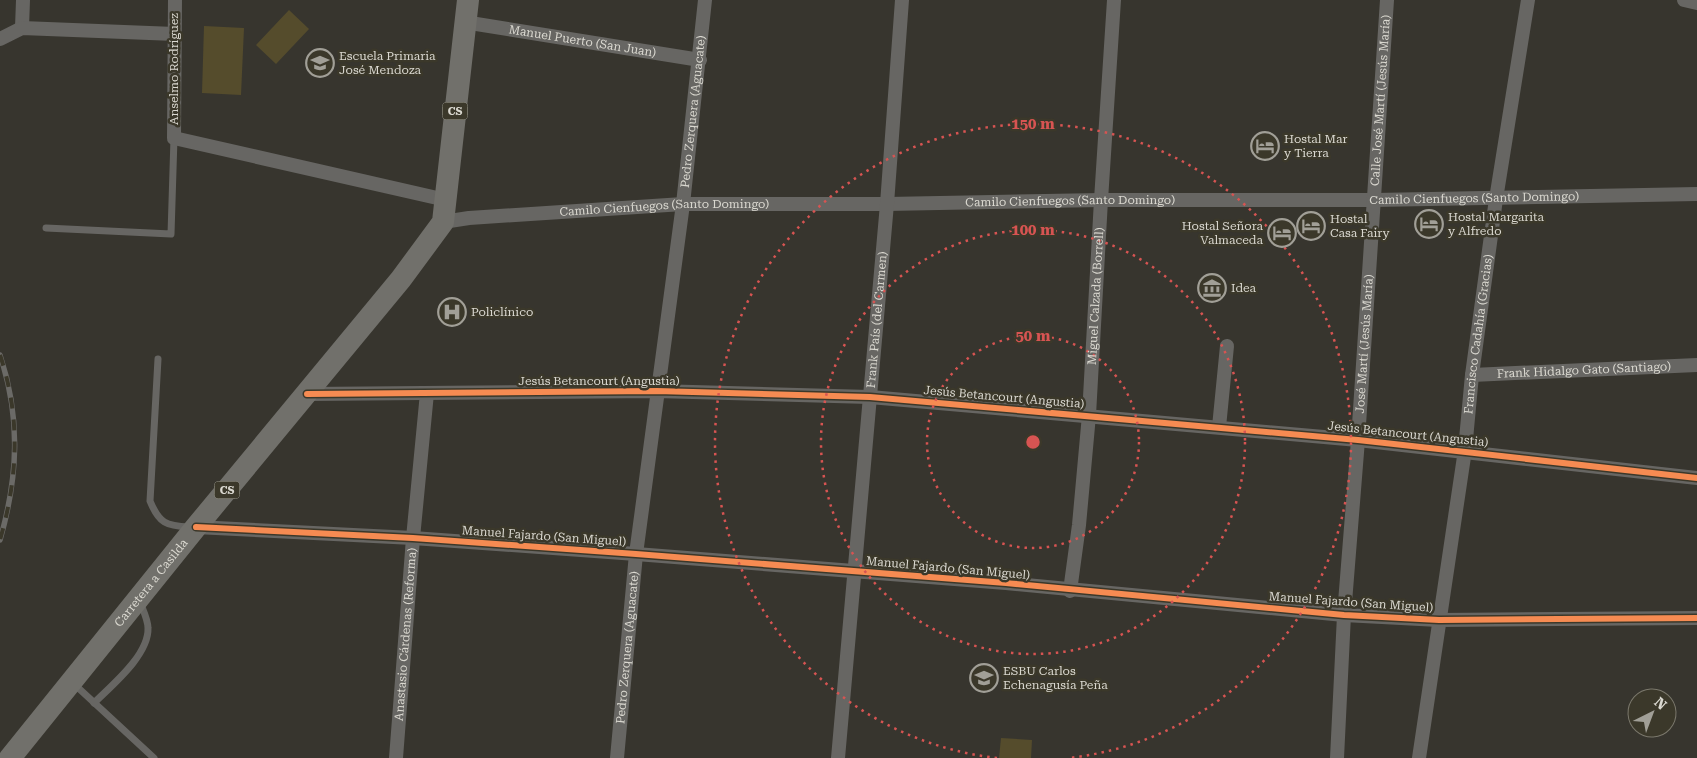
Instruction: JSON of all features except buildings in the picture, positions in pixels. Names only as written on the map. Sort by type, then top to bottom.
[{"type":"main road","name":"CS","points":[[443,222],[466,11]]},
{"type":"main road","name":"Carretera a Casilda","points":[[10,758],[401,279],[443,222]]},
{"type":"street","points":[[22,28],[23,0]]},
{"type":"street","name":"Anselmo Rodríguez","points":[[174,138],[175,0]]},
{"type":"street","name":"Pedro Zerquera (Aguacate)","points":[[617,758],[636,554],[683,204],[705,0]]},
{"type":"street","name":"Frank País (del Carmen)","points":[[838,758],[887,204],[902,0]]},
{"type":"street","name":"Miguel Calzada (Borrell)","points":[[1070,590],[1079,525],[1089,416],[1114,0]]},
{"type":"street","name":"Calle José Martí (Jesús María)","points":[[1374,200],[1387,0]]},
{"type":"street","name":"Francisco Cadahía (Gracias)","points":[[1419,758],[1465,450],[1472,376],[1496,199],[1528,0]]},
{"type":"street","points":[[1684,0],[1697,3]]},
{"type":"street","name":"Manuel Puerto (San Juan)","points":[[466,11],[700,60]]},
{"type":"street","points":[[0,39],[22,28],[174,34]]},
{"type":"street","points":[[174,138],[446,200]]},
{"type":"street","name":"Camilo Cienfuegos (Santo Domingo)","points":[[443,222],[469,218],[683,204],[1496,199],[1697,194]]},
{"type":"street","name":"José Martí (Jesús María)","points":[[1338,758],[1344,615],[1374,200]]},
{"type":"street","points":[[1218,427],[1228,346]]},
{"type":"street","name":"Frank Hidalgo Gato (Santiago)","points":[[1472,376],[1697,365]]},
{"type":"street","name":"Jesús Betancourt (Angustia)","points":[[306,394],[657,391],[870,397],[1465,450],[1697,478]]},
{"type":"street","name":"Anastasio Cárdenas (Reforma)","points":[[396,758],[413,538],[427,393]]},
{"type":"street","name":"Manuel Fajardo (San Miguel)","points":[[196,528],[413,538],[636,554],[1006,583],[1344,615],[1439,620],[1697,618]]},
{"type":"lane","points":[[46,228],[171,234],[174,138]]},
{"type":"lane","points":[[158,359],[150,501],[157,516],[172,527],[196,528]]},
{"type":"lane","points":[[94,702],[128,668],[147,641],[148,627],[139,599]]},
{"type":"lane","points":[[72,682],[154,758]]},
{"type":"shaded area","points":[[289,10],[309,29],[276,64],[256,45]]},
{"type":"shaded area","points":[[204,26],[244,28],[241,95],[202,93]]},
{"type":"shaded area","points":[[1001,738],[1032,740],[1031,758],[999,758]]},
{"type":"railway","points":[[0,355],[7,378],[11,402],[15,448],[11,493],[0,540]]},
{"type":"cycle path","points":[[307,394],[657,391],[870,397],[1358,440],[1697,478]]},
{"type":"cycle path","points":[[196,527],[413,538],[636,554],[1006,583],[1344,615],[1439,620],[1697,618]]},
{"type":"place","name":"Escuela Primaria José Mendoza","points":[[320,63]]},
{"type":"place","name":"Hostal Mar y Tierra","points":[[1265,146]]},
{"type":"place","name":"Hostal Margarita y Alfredo","points":[[1429,224]]},
{"type":"place","name":"Hostal Casa Fairy","points":[[1311,226]]},
{"type":"place","name":"Hostal Señora Valmaceda","points":[[1282,233]]},
{"type":"place","name":"Idea","points":[[1212,288]]},
{"type":"place","name":"Policlínico","points":[[452,312]]},
{"type":"place","name":"ESBU Carlos Echenagusía Peña","points":[[984,678]]}]
